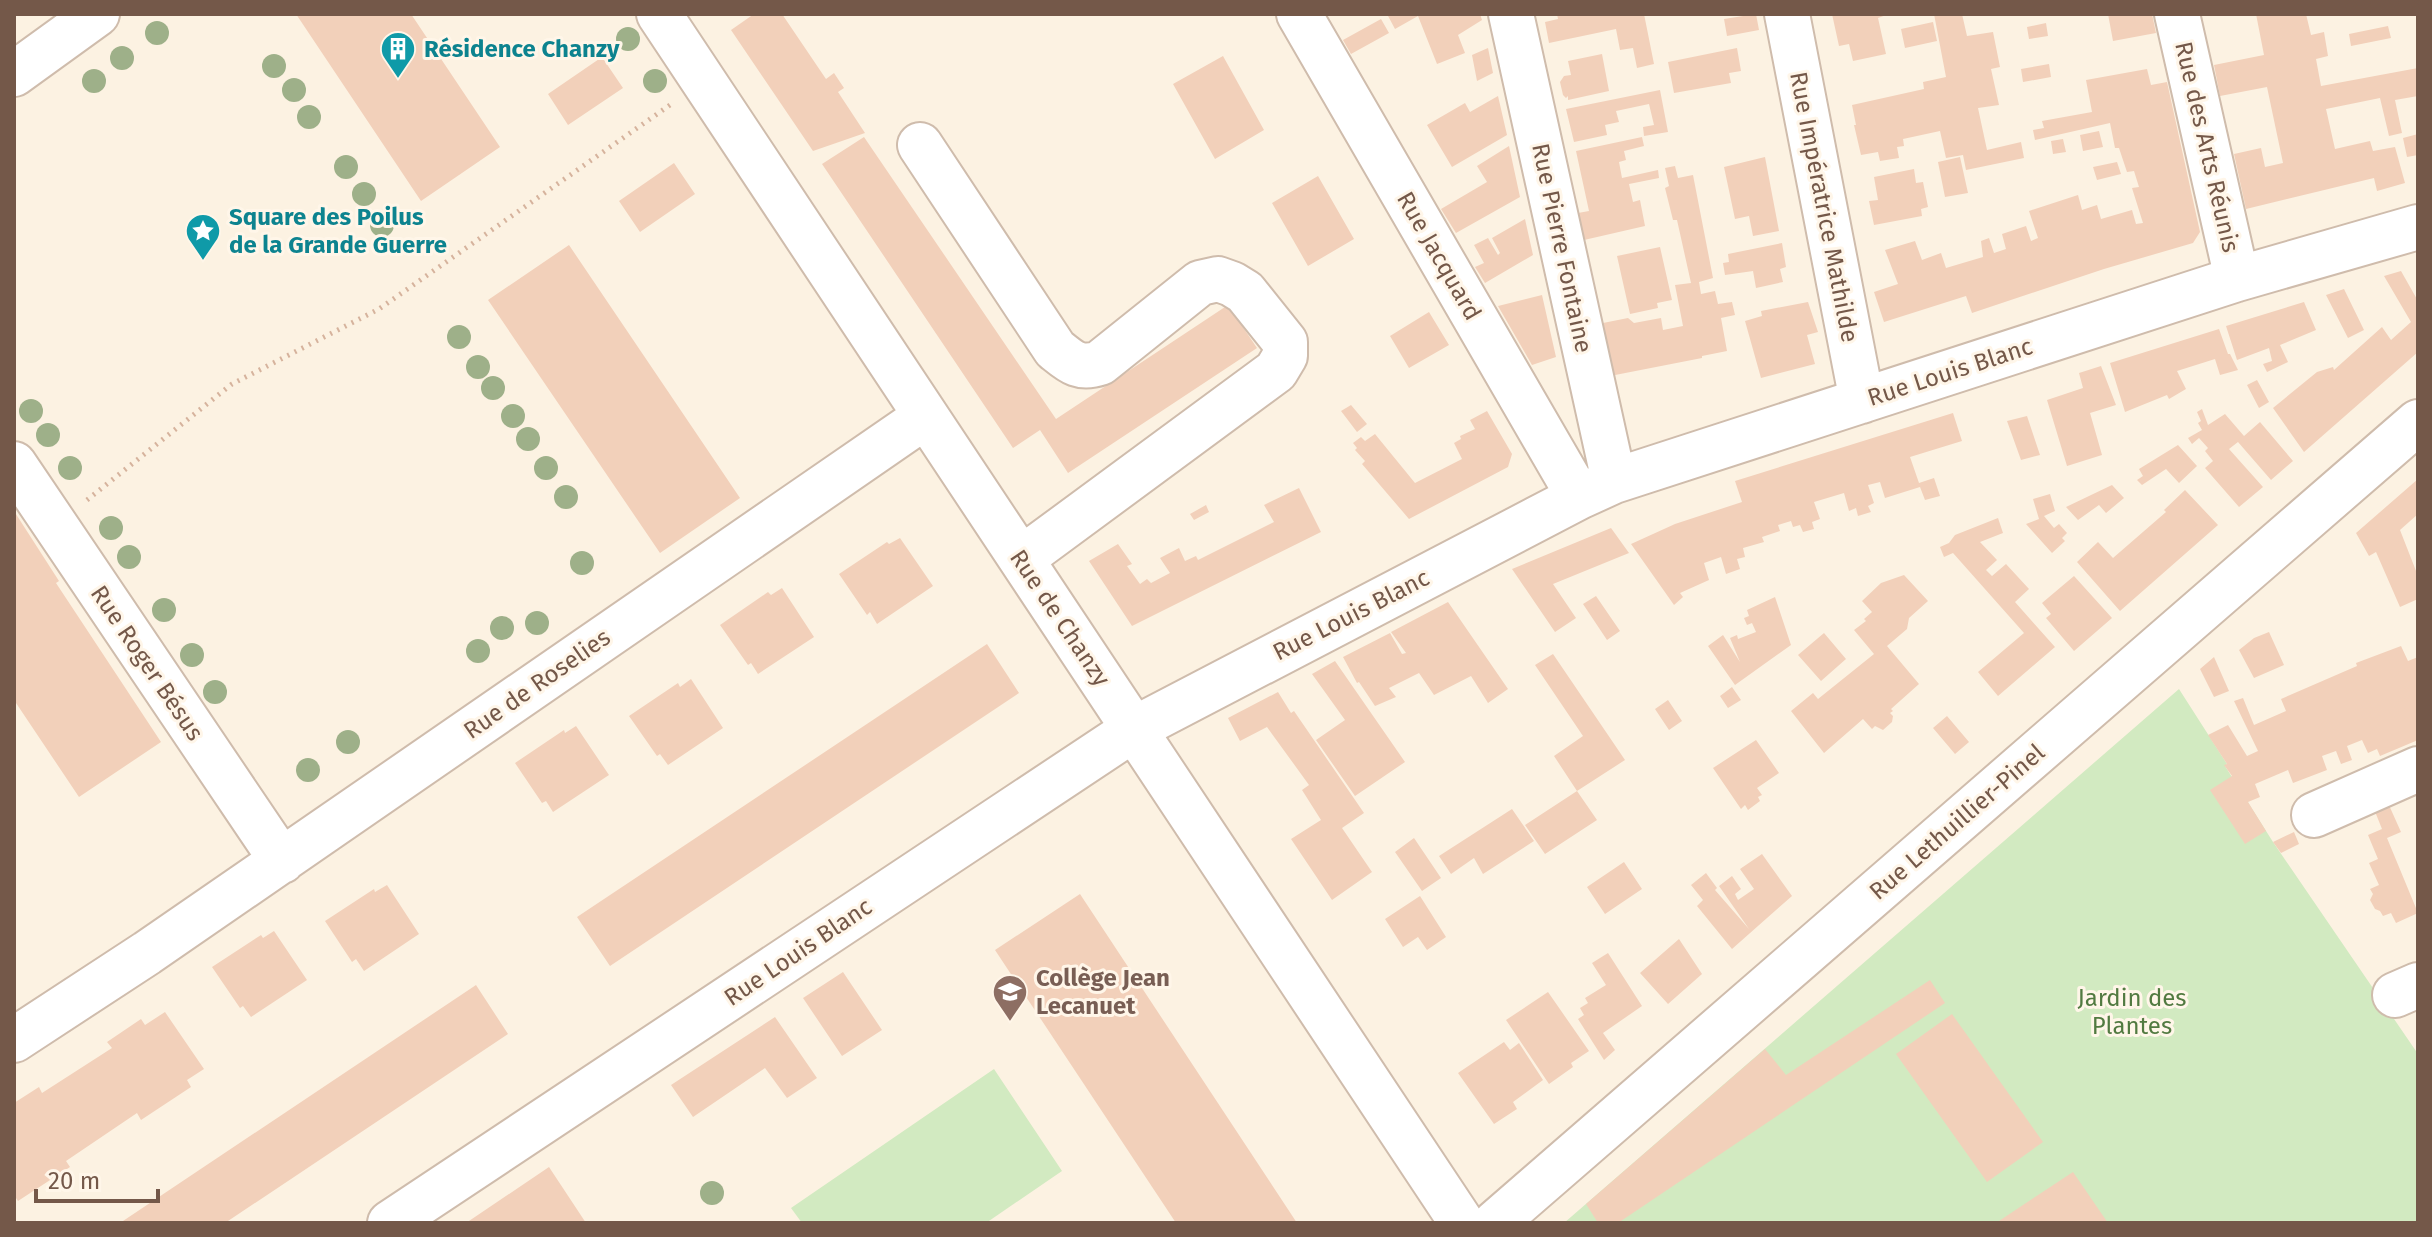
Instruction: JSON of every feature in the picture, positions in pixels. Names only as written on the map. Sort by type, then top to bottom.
[{"type":"street","points":[[14,74],[97,14]]},
{"type":"street","name":"Rue de Chanzy","points":[[659,14],[1462,1223]]},
{"type":"street","name":"Rue Jacquard","points":[[1299,14],[1596,489]]},
{"type":"street","name":"Rue Pierre Fontaine","points":[[1511,14],[1596,489]]},
{"type":"street","name":"Rue Impératrice Mathilde","points":[[1787,14],[1862,401]]},
{"type":"street","name":"Rue des Arts Réunis","points":[[2177,14],[2237,279]]},
{"type":"street","points":[[920,145],[1055,349],[1072,363],[1087,367],[1100,363],[1200,283],[1218,279],[1245,292],[1285,342],[1285,356],[1276,371],[1021,559]]},
{"type":"street","name":"Rue Louis Blanc","points":[[390,1223],[1134,729],[1596,489],[2237,279],[2418,227]]},
{"type":"street","name":"Rue de Roselies","points":[[14,1040],[282,861],[926,416]]},
{"type":"street","name":"Rue Lethuillier-Pinel","points":[[1495,1223],[2418,422]]},
{"type":"street","name":"Rue Roger Bésus","points":[[14,464],[282,861]]},
{"type":"street","points":[[2314,815],[2418,769]]},
{"type":"path","points":[[53,523],[100,490],[232,384],[379,309],[704,81]]},
{"type":"green space","name":"Jardin des Plantes","points":[[2179,689],[2273,842],[2418,1054],[2418,1223],[1564,1223]]},
{"type":"green space","points":[[994,1069],[1062,1171],[986,1223],[802,1223],[791,1208]]},
{"type":"building","name":"Résidence Chanzy","points":[[296,14],[411,14],[500,147],[421,201]]},
{"type":"building","points":[[754,14],[782,14],[826,79],[834,73],[844,88],[838,92],[865,133],[813,151],[731,30]]},
{"type":"building","points":[[1387,14],[1480,14],[1482,20],[1458,35],[1465,53],[1437,64],[1418,16],[1395,29]]},
{"type":"building","points":[[1557,14],[1644,14],[1654,64],[1637,68],[1633,48],[1620,50],[1616,29],[1549,43],[1545,22],[1558,19]]},
{"type":"building","points":[[1756,14],[1759,30],[1727,36],[1724,19]]},
{"type":"building","points":[[1832,14],[1889,14],[1878,18],[1886,54],[1853,61],[1849,44],[1839,46]]},
{"type":"building","points":[[1934,14],[1962,14],[1967,36],[1993,32],[2000,67],[1991,69],[1999,105],[1978,108],[1987,150],[2021,142],[2024,158],[1966,170],[1963,155],[1946,158],[1940,131],[1903,139],[1904,146],[1897,147],[1899,158],[1880,161],[1878,152],[1861,155],[1852,105],[1924,89],[1923,82],[1946,77]]},
{"type":"building","points":[[2108,14],[2152,14],[2156,33],[2113,41]]},
{"type":"building","points":[[2256,14],[2306,14],[2311,35],[2324,32],[2328,56],[2316,59],[2321,86],[2418,68],[2418,96],[2395,100],[2402,133],[2389,136],[2380,98],[2326,109],[2335,149],[2370,141],[2373,151],[2395,147],[2405,183],[2377,191],[2374,178],[2246,209],[2234,154],[2261,148],[2265,167],[2283,163],[2267,87],[2220,96],[2214,65],[2264,55]]},
{"type":"building","points":[[1381,19],[1389,33],[1351,54],[1343,40]]},
{"type":"building","points":[[1933,22],[1937,41],[1905,48],[1901,29]]},
{"type":"building","points":[[2046,23],[2048,36],[2029,39],[2027,27]]},
{"type":"building","points":[[2388,26],[2391,38],[2351,46],[2349,34]]},
{"type":"building","points":[[1488,48],[1493,73],[1477,81],[1472,55]]},
{"type":"building","points":[[1737,48],[1741,71],[1729,73],[1731,83],[1674,93],[1668,62]]},
{"type":"building","points":[[1602,54],[1609,91],[1568,100],[1568,96],[1563,95],[1560,82],[1564,76],[1571,75],[1568,61]]},
{"type":"building","points":[[1223,56],[1264,130],[1215,159],[1173,84]]},
{"type":"building","points":[[602,57],[623,88],[568,125],[548,94]]},
{"type":"building","points":[[2049,64],[2051,77],[2023,82],[2021,69]]},
{"type":"building","points":[[2147,69],[2151,85],[2167,82],[2200,232],[2193,243],[1972,313],[1966,296],[1884,322],[1874,292],[1898,284],[1885,250],[1915,241],[1922,260],[1941,253],[1946,268],[1983,257],[1981,241],[1989,238],[1994,253],[2006,249],[2002,234],[2026,226],[2031,241],[2038,238],[2029,211],[2078,195],[2082,210],[2097,205],[2101,219],[2132,210],[2136,224],[2143,223],[2132,188],[2139,187],[2134,171],[2127,172],[2119,148],[2115,148],[2110,123],[2035,140],[2033,130],[2044,128],[2042,121],[2092,112],[2086,80]]},
{"type":"building","points":[[1660,90],[1668,132],[1644,136],[1643,127],[1654,125],[1649,104],[1616,111],[1619,122],[1605,125],[1607,135],[1574,142],[1566,109]]},
{"type":"building","points":[[1498,96],[1507,135],[1452,167],[1427,125],[1465,103],[1470,112]]},
{"type":"building","points":[[2099,131],[2103,147],[2083,151],[2080,135]]},
{"type":"building","points":[[2418,134],[2418,155],[2407,157],[2403,138]]},
{"type":"building","points":[[864,137],[1056,419],[1228,305],[1257,348],[1068,473],[1040,430],[1013,448],[822,164]]},
{"type":"building","points":[[1642,137],[1644,146],[1624,151],[1626,160],[1619,162],[1622,178],[1658,170],[1659,178],[1629,184],[1633,202],[1640,200],[1645,226],[1584,240],[1578,213],[1589,211],[1576,151]]},
{"type":"building","points":[[2063,139],[2066,152],[2053,154],[2051,141]]},
{"type":"building","points":[[1509,146],[1520,197],[1456,233],[1441,209],[1487,182],[1477,166]]},
{"type":"building","points":[[1765,157],[1779,231],[1753,236],[1749,216],[1735,219],[1724,167]]},
{"type":"building","points":[[1960,157],[1968,193],[1945,197],[1938,162]]},
{"type":"building","points":[[2117,162],[2121,174],[2097,180],[2093,167]]},
{"type":"building","points":[[674,163],[695,194],[640,232],[619,201]]},
{"type":"building","points":[[1675,166],[1678,178],[1693,175],[1713,278],[1699,282],[1701,294],[1715,291],[1718,304],[1732,302],[1735,315],[1721,318],[1727,351],[1610,376],[1598,324],[1628,318],[1634,323],[1661,318],[1663,330],[1683,326],[1675,285],[1691,283],[1677,220],[1673,220],[1665,188],[1669,186],[1665,168]]},
{"type":"building","points":[[1914,169],[1916,183],[1923,182],[1928,207],[1921,209],[1922,216],[1874,225],[1869,201],[1878,200],[1874,177]]},
{"type":"building","points":[[1318,176],[1354,239],[1308,266],[1272,203]]},
{"type":"building","points":[[1525,219],[1533,255],[1485,283],[1475,267],[1484,263],[1474,245],[1488,238],[1498,255],[1500,253],[1492,238]]},
{"type":"building","points":[[1782,243],[1786,267],[1780,269],[1783,282],[1756,288],[1753,271],[1725,275],[1723,263],[1729,262],[1728,254]]},
{"type":"building","points":[[569,245],[740,498],[660,553],[488,300]]},
{"type":"building","points":[[1660,247],[1672,300],[1657,303],[1658,308],[1630,314],[1617,256]]},
{"type":"building","points":[[2401,271],[2418,301],[2418,352],[2304,452],[2273,408],[2317,372],[2333,367],[2334,370],[2382,327],[2391,340],[2411,322],[2384,276]]},
{"type":"building","points":[[2344,289],[2364,330],[2348,338],[2326,295]]},
{"type":"building","points":[[1542,295],[1556,357],[1532,365],[1498,306]]},
{"type":"building","points":[[1808,302],[1818,332],[1807,335],[1815,364],[1761,378],[1745,321],[1762,316],[1761,311]]},
{"type":"building","points":[[2304,302],[2316,330],[2280,345],[2288,362],[2267,372],[2263,364],[2272,361],[2269,348],[2237,360],[2226,326]]},
{"type":"building","points":[[1429,312],[1449,345],[1409,368],[1390,336]]},
{"type":"building","points":[[2219,329],[2238,370],[2220,375],[2215,359],[2177,371],[2186,389],[2169,399],[2167,395],[2125,412],[2110,363]]},
{"type":"building","points":[[2101,366],[2116,405],[2090,413],[2102,455],[2067,466],[2047,400],[2083,388],[2079,373]]},
{"type":"building","points":[[2257,380],[2269,402],[2259,408],[2247,385]]},
{"type":"building","points":[[1351,405],[1367,424],[1357,432],[1341,411]]},
{"type":"building","points":[[2202,409],[2208,425],[2225,414],[2244,436],[2260,422],[2293,461],[2271,480],[2238,442],[2229,449],[2263,487],[2239,507],[2205,468],[2213,461],[2205,451],[2208,448],[2199,438],[2192,444],[2188,438],[2202,430],[2197,412]]},
{"type":"building","points":[[1487,411],[1512,454],[1508,467],[1409,519],[1362,464],[1365,461],[1353,443],[1361,437],[1365,441],[1375,434],[1415,483],[1462,459],[1454,443],[1461,439],[1460,436],[1475,429],[1470,420]]},
{"type":"building","points":[[1953,413],[1962,441],[1910,457],[1919,483],[1934,478],[1940,496],[1925,500],[1920,487],[1885,498],[1880,482],[1868,485],[1874,503],[1868,506],[1871,512],[1858,516],[1856,508],[1849,511],[1844,493],[1814,502],[1820,519],[1812,522],[1814,529],[1803,532],[1800,525],[1793,527],[1791,521],[1778,525],[1780,531],[1762,537],[1764,542],[1743,548],[1745,557],[1737,559],[1740,569],[1726,574],[1721,557],[1704,563],[1709,580],[1680,593],[1683,597],[1674,605],[1631,544],[1675,524],[1742,502],[1735,481]]},
{"type":"building","points":[[2027,416],[2040,455],[2021,460],[2007,421]]},
{"type":"building","points":[[2178,445],[2197,466],[2179,483],[2166,469],[2142,485],[2137,480],[2143,476],[2139,469]]},
{"type":"building","points":[[2418,479],[2418,514],[2400,530],[2418,576],[2418,599],[2400,607],[2376,552],[2369,556],[2356,533]]},
{"type":"building","points":[[2112,485],[2124,498],[2106,513],[2099,505],[2078,520],[2066,507]]},
{"type":"building","points":[[1299,488],[1321,532],[1132,626],[1089,561],[1118,544],[1132,564],[1127,566],[1140,584],[1147,579],[1151,583],[1170,573],[1160,558],[1179,548],[1185,561],[1196,556],[1198,560],[1274,522],[1264,505]]},
{"type":"building","points":[[2185,490],[2218,525],[2120,611],[2077,562],[2098,542],[2113,558],[2166,512],[2164,510]]},
{"type":"building","points":[[2050,494],[2055,511],[2044,516],[2054,528],[2059,524],[2067,533],[2062,538],[2065,541],[2052,553],[2026,524],[2039,519],[2033,499]]},
{"type":"building","points":[[1206,505],[1209,512],[1194,520],[1190,514]]},
{"type":"building","points":[[14,511],[59,581],[56,583],[161,742],[79,797],[14,700]]},
{"type":"building","points":[[1998,518],[2003,533],[1980,542],[1997,560],[1986,570],[1992,576],[2006,564],[2029,589],[2015,602],[2055,647],[1998,696],[1978,672],[2024,633],[1953,553],[1944,557],[1940,547],[1949,543],[1955,535]]},
{"type":"building","points":[[1611,528],[1629,553],[1553,584],[1576,618],[1555,632],[1512,569]]},
{"type":"building","points":[[900,538],[933,586],[877,624],[870,612],[867,615],[839,574],[887,542],[889,544]]},
{"type":"building","points":[[1904,575],[1928,601],[1909,618],[1907,629],[1887,646],[1919,684],[1891,709],[1892,722],[1883,730],[1875,726],[1872,729],[1863,719],[1824,753],[1791,711],[1813,693],[1818,699],[1874,654],[1854,630],[1872,612],[1862,601],[1881,583]]},
{"type":"building","points":[[2074,576],[2112,618],[2074,651],[2046,618],[2051,614],[2042,603]]},
{"type":"building","points":[[782,588],[814,637],[758,674],[720,625],[768,592],[771,595]]},
{"type":"building","points":[[1596,596],[1620,631],[1607,640],[1583,604]]},
{"type":"building","points":[[1775,597],[1791,645],[1735,685],[1708,646],[1723,635],[1740,662],[1730,638],[1737,635],[1738,639],[1756,632],[1752,623],[1747,625],[1744,618],[1749,616],[1747,610]]},
{"type":"building","points":[[1448,602],[1508,689],[1488,703],[1471,676],[1434,695],[1419,673],[1389,688],[1396,697],[1375,706],[1357,683],[1343,657],[1390,633],[1402,654],[1406,653],[1391,632]]},
{"type":"building","points":[[2269,632],[2284,665],[2254,678],[2239,650],[2254,638]]},
{"type":"building","points":[[1824,633],[1846,659],[1821,681],[1798,655]]},
{"type":"building","points":[[987,644],[1019,693],[610,966],[577,917]]},
{"type":"building","points":[[2401,646],[2408,661],[2418,657],[2418,740],[2380,756],[2377,749],[2368,753],[2362,740],[2347,746],[2352,760],[2341,764],[2336,751],[2322,756],[2327,770],[2293,783],[2288,770],[2255,784],[2260,797],[2248,802],[2266,831],[2245,844],[2210,790],[2232,776],[2208,735],[2228,725],[2247,756],[2258,751],[2234,701],[2243,698],[2254,725],[2286,711],[2281,699],[2357,666],[2356,663]]},
{"type":"building","points":[[1553,654],[1625,760],[1577,791],[1554,756],[1583,736],[1535,665]]},
{"type":"building","points":[[2214,657],[2229,691],[2214,697],[2200,669]]},
{"type":"building","points":[[1335,661],[1405,762],[1355,796],[1316,740],[1345,720],[1312,674]]},
{"type":"building","points":[[691,679],[723,728],[668,765],[660,754],[657,756],[629,716],[678,683],[680,687]]},
{"type":"building","points":[[1732,687],[1741,700],[1728,708],[1720,696]]},
{"type":"building","points":[[1278,692],[1364,813],[1342,828],[1372,872],[1332,900],[1291,839],[1321,820],[1302,790],[1309,785],[1267,727],[1240,741],[1228,718]]},
{"type":"building","points":[[1668,700],[1682,721],[1669,730],[1655,709]]},
{"type":"building","points":[[1947,716],[1969,742],[1955,754],[1933,728]]},
{"type":"building","points":[[576,726],[609,775],[553,812],[546,801],[542,803],[515,763],[564,730],[565,733]]},
{"type":"building","points":[[1756,740],[1779,773],[1757,788],[1762,795],[1758,797],[1760,801],[1748,810],[1745,805],[1741,809],[1713,768]]},
{"type":"building","points":[[1577,791],[1597,820],[1545,854],[1525,825]]},
{"type":"building","points":[[2388,803],[2401,832],[2387,838],[2418,913],[2396,923],[2391,913],[2383,916],[2370,900],[2373,894],[2370,889],[2379,885],[2369,863],[2378,859],[2368,835],[2382,829],[2374,809]]},
{"type":"building","points":[[1512,809],[1534,841],[1483,874],[1474,858],[1451,874],[1439,856]]},
{"type":"building","points":[[2294,832],[2299,844],[2281,853],[2273,842]]},
{"type":"building","points":[[1414,838],[1441,878],[1422,891],[1395,852]]},
{"type":"building","points":[[1762,854],[1792,896],[1732,949],[1697,906],[1703,900],[1691,885],[1706,873],[1717,888],[1715,890],[1749,929],[1719,886],[1732,876],[1741,889],[1735,894],[1738,900],[1754,889],[1740,869]]},
{"type":"building","points":[[1624,862],[1642,889],[1605,914],[1587,887]]},
{"type":"building","points":[[387,885],[419,934],[364,971],[356,959],[352,962],[325,921],[374,889],[375,892]]},
{"type":"building","points":[[1080,894],[1297,1223],[1176,1223],[995,950]]},
{"type":"building","points":[[1420,896],[1446,937],[1427,950],[1418,937],[1403,947],[1385,919]]},
{"type":"building","points":[[274,931],[307,980],[251,1017],[243,1006],[240,1008],[212,967],[261,935],[263,938]]},
{"type":"building","points":[[1679,939],[1702,974],[1668,1004],[1640,973]]},
{"type":"building","points":[[1608,953],[1642,1006],[1603,1033],[1615,1050],[1604,1060],[1578,1019],[1584,1015],[1580,1008],[1588,1003],[1585,998],[1606,985],[1592,963]]},
{"type":"building","points":[[843,972],[882,1030],[842,1056],[803,998]]},
{"type":"building","points":[[1930,980],[1945,1003],[1618,1223],[1598,1223],[1586,1204],[1765,1049],[1786,1075]]},
{"type":"building","points":[[476,985],[508,1034],[225,1223],[120,1223]]},
{"type":"building","points":[[1548,992],[1589,1051],[1549,1084],[1506,1020]]},
{"type":"building","points":[[165,1012],[204,1069],[187,1080],[191,1087],[141,1120],[137,1113],[66,1161],[70,1167],[18,1201],[14,1195],[14,1103],[39,1087],[42,1093],[112,1048],[107,1042],[141,1019],[145,1025]]},
{"type":"building","points":[[1952,1014],[2043,1142],[1987,1182],[1896,1054]]},
{"type":"building","points":[[775,1017],[817,1078],[787,1098],[765,1068],[693,1117],[671,1085]]},
{"type":"building","points":[[1504,1042],[1510,1050],[1519,1043],[1543,1080],[1513,1102],[1517,1109],[1494,1124],[1458,1073]]},
{"type":"building","points":[[549,1167],[586,1223],[466,1223]]},
{"type":"building","points":[[2073,1172],[2108,1223],[1996,1223],[2026,1203]]},
{"type":"place","name":"Résidence Chanzy","points":[[398,80]]},
{"type":"place","name":"Square des Poilus de la Grande Guerre","points":[[203,262]]},
{"type":"place","name":"Collège Jean Lecanuet","points":[[1010,1023]]}]
